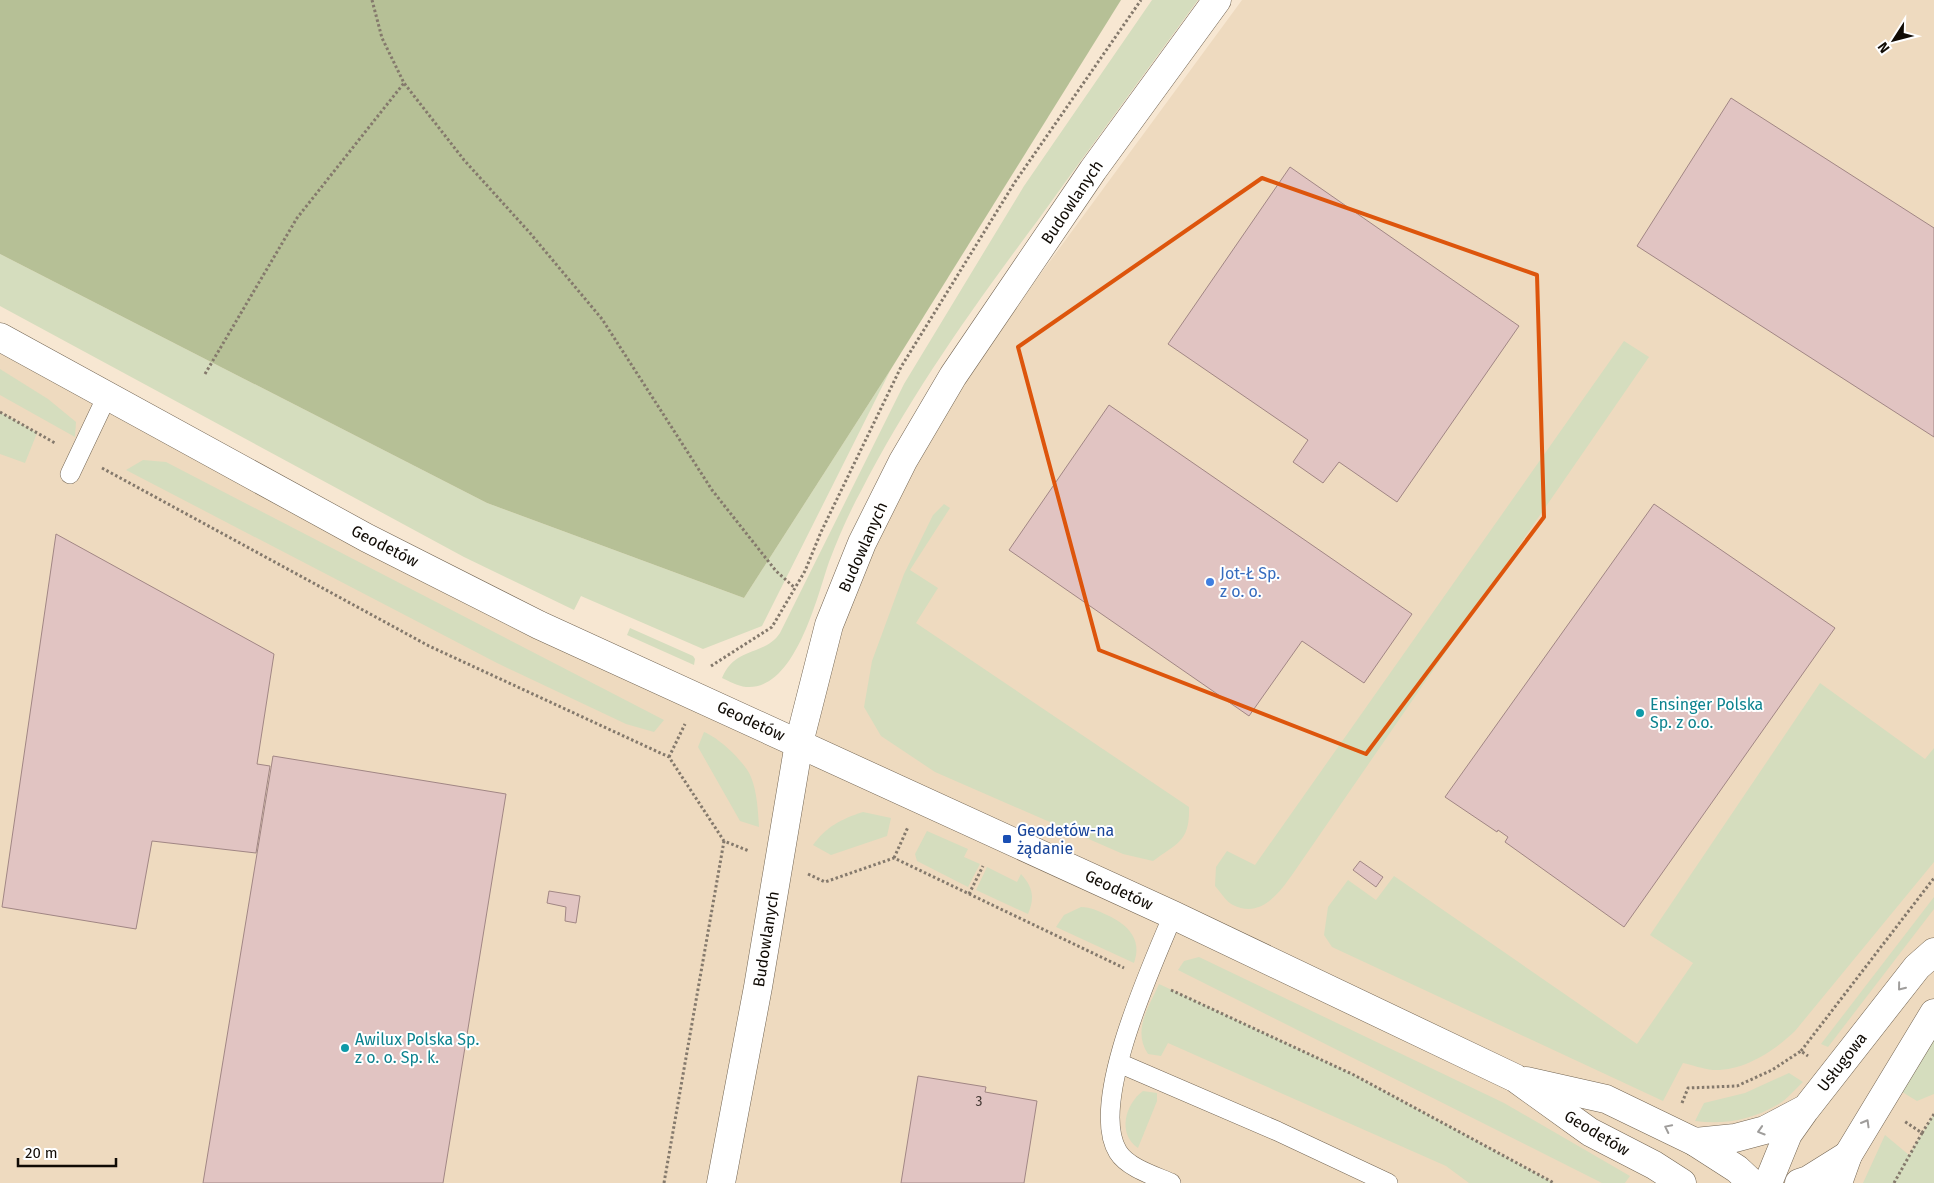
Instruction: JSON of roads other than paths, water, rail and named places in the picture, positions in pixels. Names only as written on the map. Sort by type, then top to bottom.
[{"type":"street","name":"Budowlanych","points":[[721,1183],[758,987],[799,744],[829,625],[862,543],[903,461],[953,376],[1093,170],[1217,0]]},
{"type":"street","name":"Geodetów","points":[[0,337],[367,538],[540,625],[1173,915],[1515,1078],[1590,1132],[1654,1165],[1682,1183]]},
{"type":"street","name":"Usługowa","points":[[1768,1183],[1788,1134],[1805,1110],[1917,966],[1934,952]]},
{"type":"street","points":[[1838,1183],[1848,1155],[1934,1013]]},
{"type":"street","name":"Geodetów","points":[[1515,1078],[1606,1099],[1695,1142],[1737,1169],[1752,1183]]},
{"type":"street","points":[[1695,1142],[1735,1138],[1765,1130],[1805,1110]]},
{"type":"street","points":[[1799,1183],[1808,1180],[1848,1155]]},
{"type":"lane","points":[[70,474],[108,396]]},
{"type":"lane","points":[[1171,1183],[1134,1165],[1120,1155],[1113,1143],[1110,1116],[1119,1063],[1131,1018],[1173,915]]},
{"type":"lane","points":[[1119,1063],[1277,1131],[1388,1183]]},
{"type":"place","name":"Jot-Ł Sp. z o. o.","points":[[1210,582]]},
{"type":"place","name":"Ensinger Polska Sp. z o.o.","points":[[1640,713]]},
{"type":"place","name":"Geodetów-na żądanie","points":[[1007,839]]},
{"type":"place","name":"Awilux Polska Sp. z o. o. Sp. k.","points":[[345,1048]]}]
